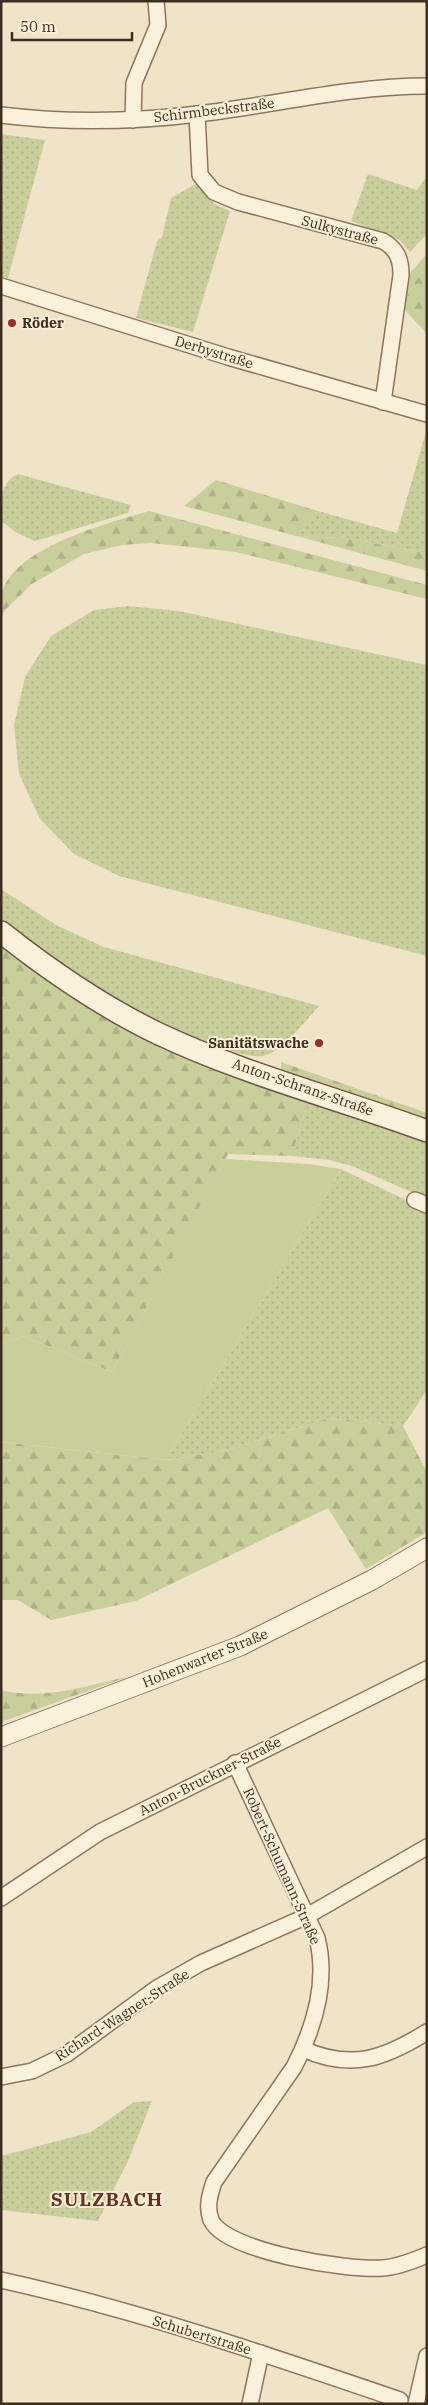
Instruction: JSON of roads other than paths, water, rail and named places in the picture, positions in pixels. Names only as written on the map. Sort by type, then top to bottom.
[{"type":"main road","name":"Anton-Schranz-Straße","points":[[1,932],[34,958],[80,989],[157,1033],[269,1077],[427,1131]]},
{"type":"street","points":[[133,120],[134,83],[158,25],[156,1]]},
{"type":"street","name":"Schirmbeckstraße","points":[[1,115],[49,119],[133,120],[197,114],[377,88],[427,86]]},
{"type":"street","name":"Sulkystraße","points":[[197,114],[200,175],[214,192],[238,202],[383,241],[395,250],[399,258],[401,275],[384,402]]},
{"type":"street","name":"Derbystraße","points":[[1,286],[228,357],[427,414]]},
{"type":"street","name":"Hohenwarter Straße","points":[[1,1737],[240,1646],[372,1580],[427,1548]]},
{"type":"street","name":"Anton-Bruckner-Straße","points":[[1,1898],[100,1832],[235,1763],[427,1669]]},
{"type":"street","name":"Robert-Schumann-Straße","points":[[235,1763],[317,1938],[322,1969],[318,2001],[303,2050],[294,2067],[214,2182],[209,2197],[212,2220],[228,2236],[242,2243],[295,2258],[338,2266],[384,2268],[400,2266],[427,2255]]},
{"type":"street","name":"Richard-Wagner-Straße","points":[[1,2077],[32,2071],[67,2054],[157,1988],[201,1964],[307,1916],[427,1847]]},
{"type":"street","points":[[303,2050],[344,2059],[374,2058],[389,2053],[427,2032]]},
{"type":"street","name":"Schubertstraße","points":[[1,2280],[105,2306],[261,2352],[407,2403],[427,2356]]},
{"type":"street","points":[[250,2404],[261,2352]]},
{"type":"place","name":"Röder","points":[[12,323]]},
{"type":"place","name":"Sanitätswache","points":[[319,1043]]},
{"type":"district","name":"SULZBACH","points":[[107,2199]]}]
